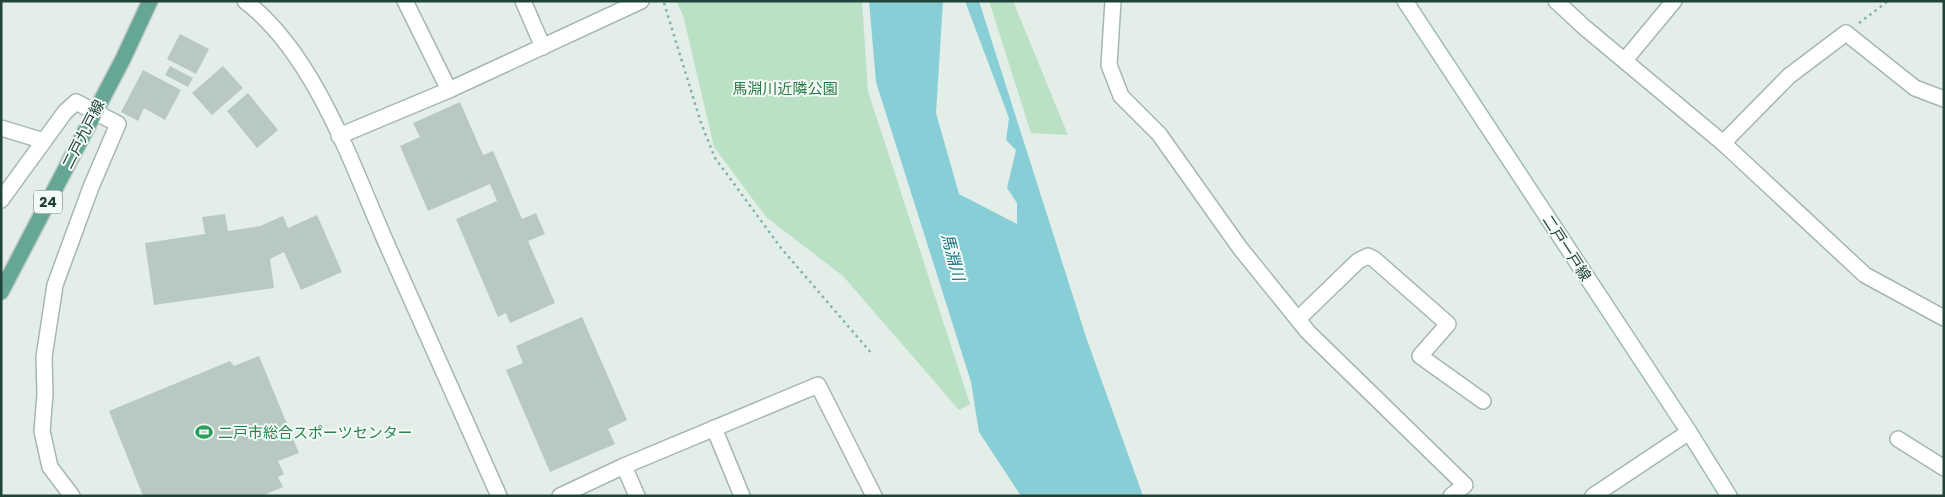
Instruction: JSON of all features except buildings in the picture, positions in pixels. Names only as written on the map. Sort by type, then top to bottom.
[{"type":"main road","name":"二戸九戸線","points":[[1,292],[94,111],[145,3]]},
{"type":"street","points":[[246,1],[272,24],[309,76],[339,136],[499,496]]},
{"type":"street","points":[[405,1],[449,90]]},
{"type":"street","points":[[523,1],[543,47]]},
{"type":"street","points":[[339,136],[449,90],[640,1]]},
{"type":"street","points":[[1113,1],[1109,65],[1121,96],[1159,134],[1240,248],[1298,319],[1464,484],[1450,496]]},
{"type":"street","name":"二戸一戸線","points":[[1405,1],[1689,432],[1729,496]]},
{"type":"street","points":[[1556,1],[1724,143],[1865,275],[1944,318]]},
{"type":"street","points":[[1624,60],[1674,1]]},
{"type":"street","points":[[1724,143],[1789,76],[1846,34],[1915,88],[1944,99]]},
{"type":"street","points":[[1,200],[65,112],[76,102],[118,124],[91,187],[55,285],[44,357],[45,394],[42,431],[50,467],[72,496]]},
{"type":"street","points":[[1,128],[44,141]]},
{"type":"street","points":[[1298,319],[1358,261],[1368,256],[1374,259],[1448,324],[1420,356],[1483,400]]},
{"type":"street","points":[[560,496],[624,466],[818,385],[874,496]]},
{"type":"street","points":[[714,428],[742,496]]},
{"type":"street","points":[[1593,496],[1689,432]]},
{"type":"street","points":[[1898,439],[1944,468]]},
{"type":"street","points":[[624,466],[637,496]]},
{"type":"path","points":[[1846,34],[1888,1]]},
{"type":"path","points":[[664,3],[701,123],[715,158],[781,248],[872,354]]},
{"type":"green space","name":"馬淵川近隣公園","points":[[676,1],[862,1],[868,91],[970,404],[959,410],[843,276],[766,217],[714,147],[683,15]]},
{"type":"green space","points":[[989,1],[1013,1],[1068,135],[1031,133]]},
{"type":"water","name":"馬淵川","points":[[869,1],[943,1],[936,113],[959,194],[1017,224],[1017,203],[1007,188],[1016,150],[1006,140],[1009,118],[965,1],[979,1],[1086,337],[1143,496],[1021,496],[979,432],[971,382],[876,82]]},
{"type":"place","name":"二戸市総合スポーツセンター","points":[[204,432]]}]
